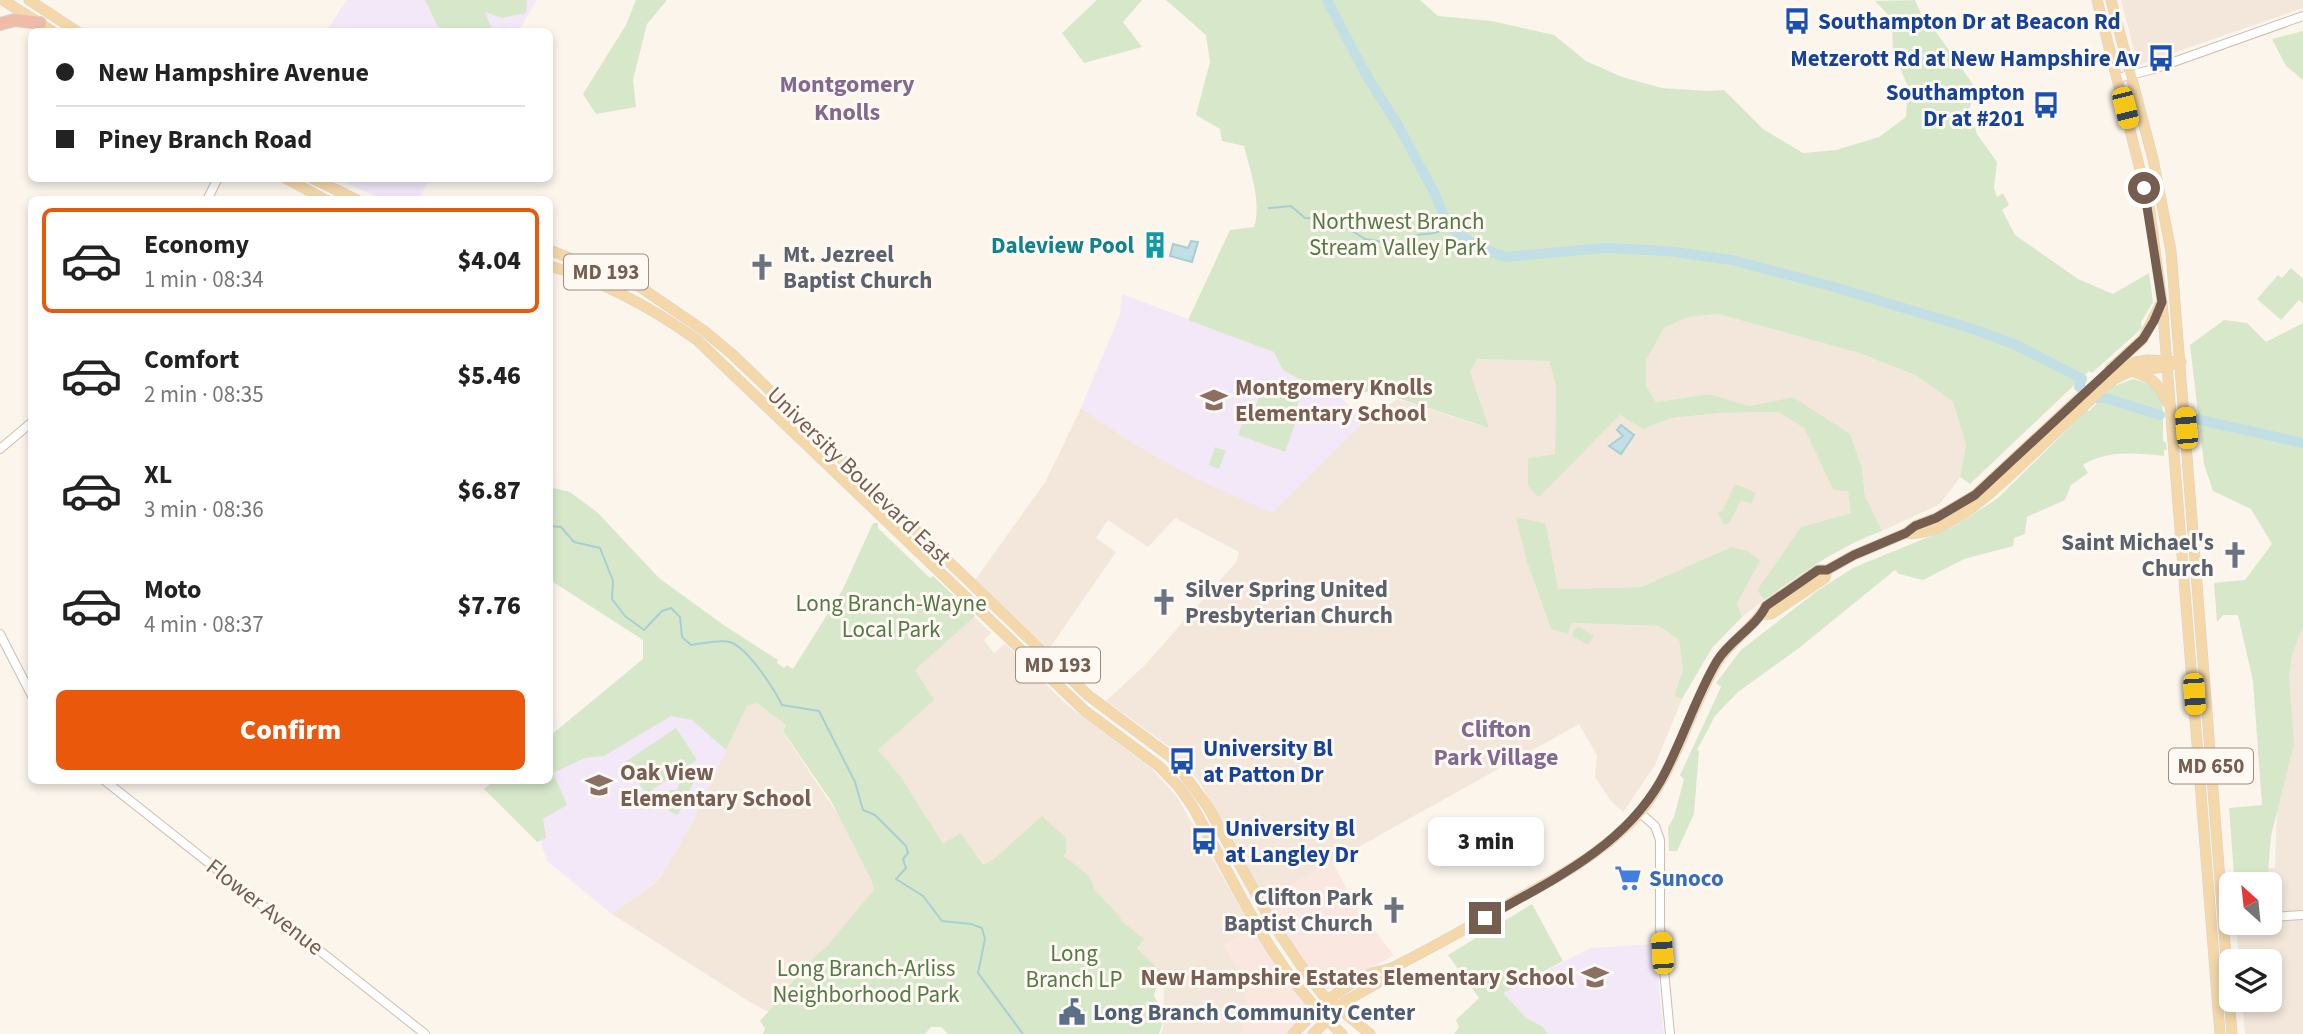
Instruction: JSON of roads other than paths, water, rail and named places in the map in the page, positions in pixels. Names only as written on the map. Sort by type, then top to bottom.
[{"type":"highway","points":[[0,24],[15,20],[40,23]]},
{"type":"main road","points":[[3,0],[47,28]]},
{"type":"main road","points":[[29,0],[72,28]]},
{"type":"main road","name":"MD 650","points":[[2097,0],[2149,205],[2162,302],[2170,408],[2219,890]]},
{"type":"main road","name":"MD 650","points":[[2111,0],[2164,211],[2171,251],[2219,879]]},
{"type":"main road","points":[[292,182],[319,196]]},
{"type":"main road","points":[[320,182],[348,196]]},
{"type":"main road","name":"University Boulevard East","points":[[553,251],[640,287],[703,330],[733,355],[1089,696],[1171,757],[1208,807],[1271,921],[1306,973],[1328,999],[1370,1034]]},
{"type":"main road","name":"University Boulevard East","points":[[553,266],[635,300],[697,340],[1086,710],[1160,767],[1193,807],[1273,950],[1317,1009],[1342,1034]]},
{"type":"main road","points":[[2099,386],[2143,339],[2162,302]]},
{"type":"main road","points":[[1293,1034],[1328,999],[1374,973],[1386,972],[1578,864],[1608,844],[1639,812],[1667,769],[1700,693],[1719,658],[1762,614],[1766,606],[1818,570],[1827,570],[1854,555],[1906,533],[1918,535],[1948,522],[1989,496],[2087,397],[2125,365],[2148,360],[2167,364]]},
{"type":"main road","points":[[2099,386],[2129,372],[2181,362]]},
{"type":"main road","points":[[2129,372],[2153,380],[2162,390],[2170,408]]},
{"type":"main road","name":"MD 650","points":[[2220,1034],[2222,935]]},
{"type":"main road","name":"MD 650","points":[[2223,935],[2232,1034]]},
{"type":"main road","points":[[1313,1034],[1346,1001],[1379,982],[1386,972]]},
{"type":"street","points":[[2118,78],[2154,69],[2303,16]]},
{"type":"street","points":[[0,449],[28,425]]},
{"type":"street","points":[[0,635],[28,688]]},
{"type":"street","name":"Flower Avenue","points":[[109,784],[425,1034]]},
{"type":"street","points":[[1639,812],[1655,826],[1660,840],[1660,927],[1670,1034]]},
{"type":"street","points":[[2282,916],[2303,915]]},
{"type":"water","points":[[1191,241],[1198,242],[1192,262],[1170,256],[1173,244],[1188,248]]},
{"type":"water","points":[[1621,425],[1634,435],[1621,454],[1609,446],[1623,436],[1617,430]]},
{"type":"waterway","points":[[1327,0],[1365,73],[1399,127],[1435,194],[1445,219],[1457,233],[1479,247],[1505,257],[1605,248],[1667,251],[1732,260],[1970,328],[2016,345],[2082,379],[2079,387],[2097,398],[2102,397],[2160,415]]},
{"type":"waterway","points":[[1269,208],[1291,206],[1305,218],[1328,219],[1338,227],[1349,229],[1365,239],[1401,245],[1414,236],[1451,226]]},
{"type":"waterway","points":[[2196,419],[2303,443]]},
{"type":"waterway","points":[[553,526],[561,527],[574,542],[600,548],[613,581],[612,599],[625,616],[644,630],[662,611],[671,608],[680,617],[682,637],[691,645],[730,642],[752,660],[782,705],[819,711],[855,782],[863,810],[875,815],[906,846],[908,853],[903,859],[906,868],[896,879],[923,896],[942,921],[982,928],[985,939],[978,973],[1023,1034]]},
{"type":"place","name":"Southampton Dr at Beacon Rd","points":[[1797,21]]},
{"type":"place","name":"Metzerott Rd at New Hampshire Av","points":[[2161,58]]},
{"type":"place","name":"Southampton Dr at #201","points":[[2046,105]]},
{"type":"place","name":"Daleview Pool","points":[[1155,245]]},
{"type":"place","name":"Mt. Jezreel Baptist Church","points":[[762,267]]},
{"type":"place","name":"Montgomery Knolls Elementary School","points":[[1214,400]]},
{"type":"place","name":"Saint Michael's Church","points":[[2235,555]]},
{"type":"place","name":"Silver Spring United Presbyterian Church","points":[[1164,602]]},
{"type":"place","name":"University Bl at Patton Dr","points":[[1182,761]]},
{"type":"place","name":"Oak View Elementary School","points":[[599,785]]},
{"type":"place","name":"University Bl at Langley Dr","points":[[1204,841]]},
{"type":"place","name":"Sunoco","points":[[1628,878]]},
{"type":"place","name":"Clifton Park Baptist Church","points":[[1394,910]]},
{"type":"place","name":"New Hampshire Estates Elementary School","points":[[1595,977]]},
{"type":"place","name":"Long Branch Community Center","points":[[1072,1012]]},
{"type":"district","name":"Montgomery Knolls","points":[[847,98]]},
{"type":"district","name":"Clifton Park Village","points":[[1496,743]]},
{"type":"park label","name":"Northwest Branch Stream Valley Park","points":[[1398,234]]},
{"type":"park label","name":"Long Branch-Wayne Local Park","points":[[891,616]]},
{"type":"park label","name":"Long Branch LP","points":[[1074,966]]},
{"type":"park label","name":"Long Branch-Arliss Neighborhood Park","points":[[866,981]]}]
